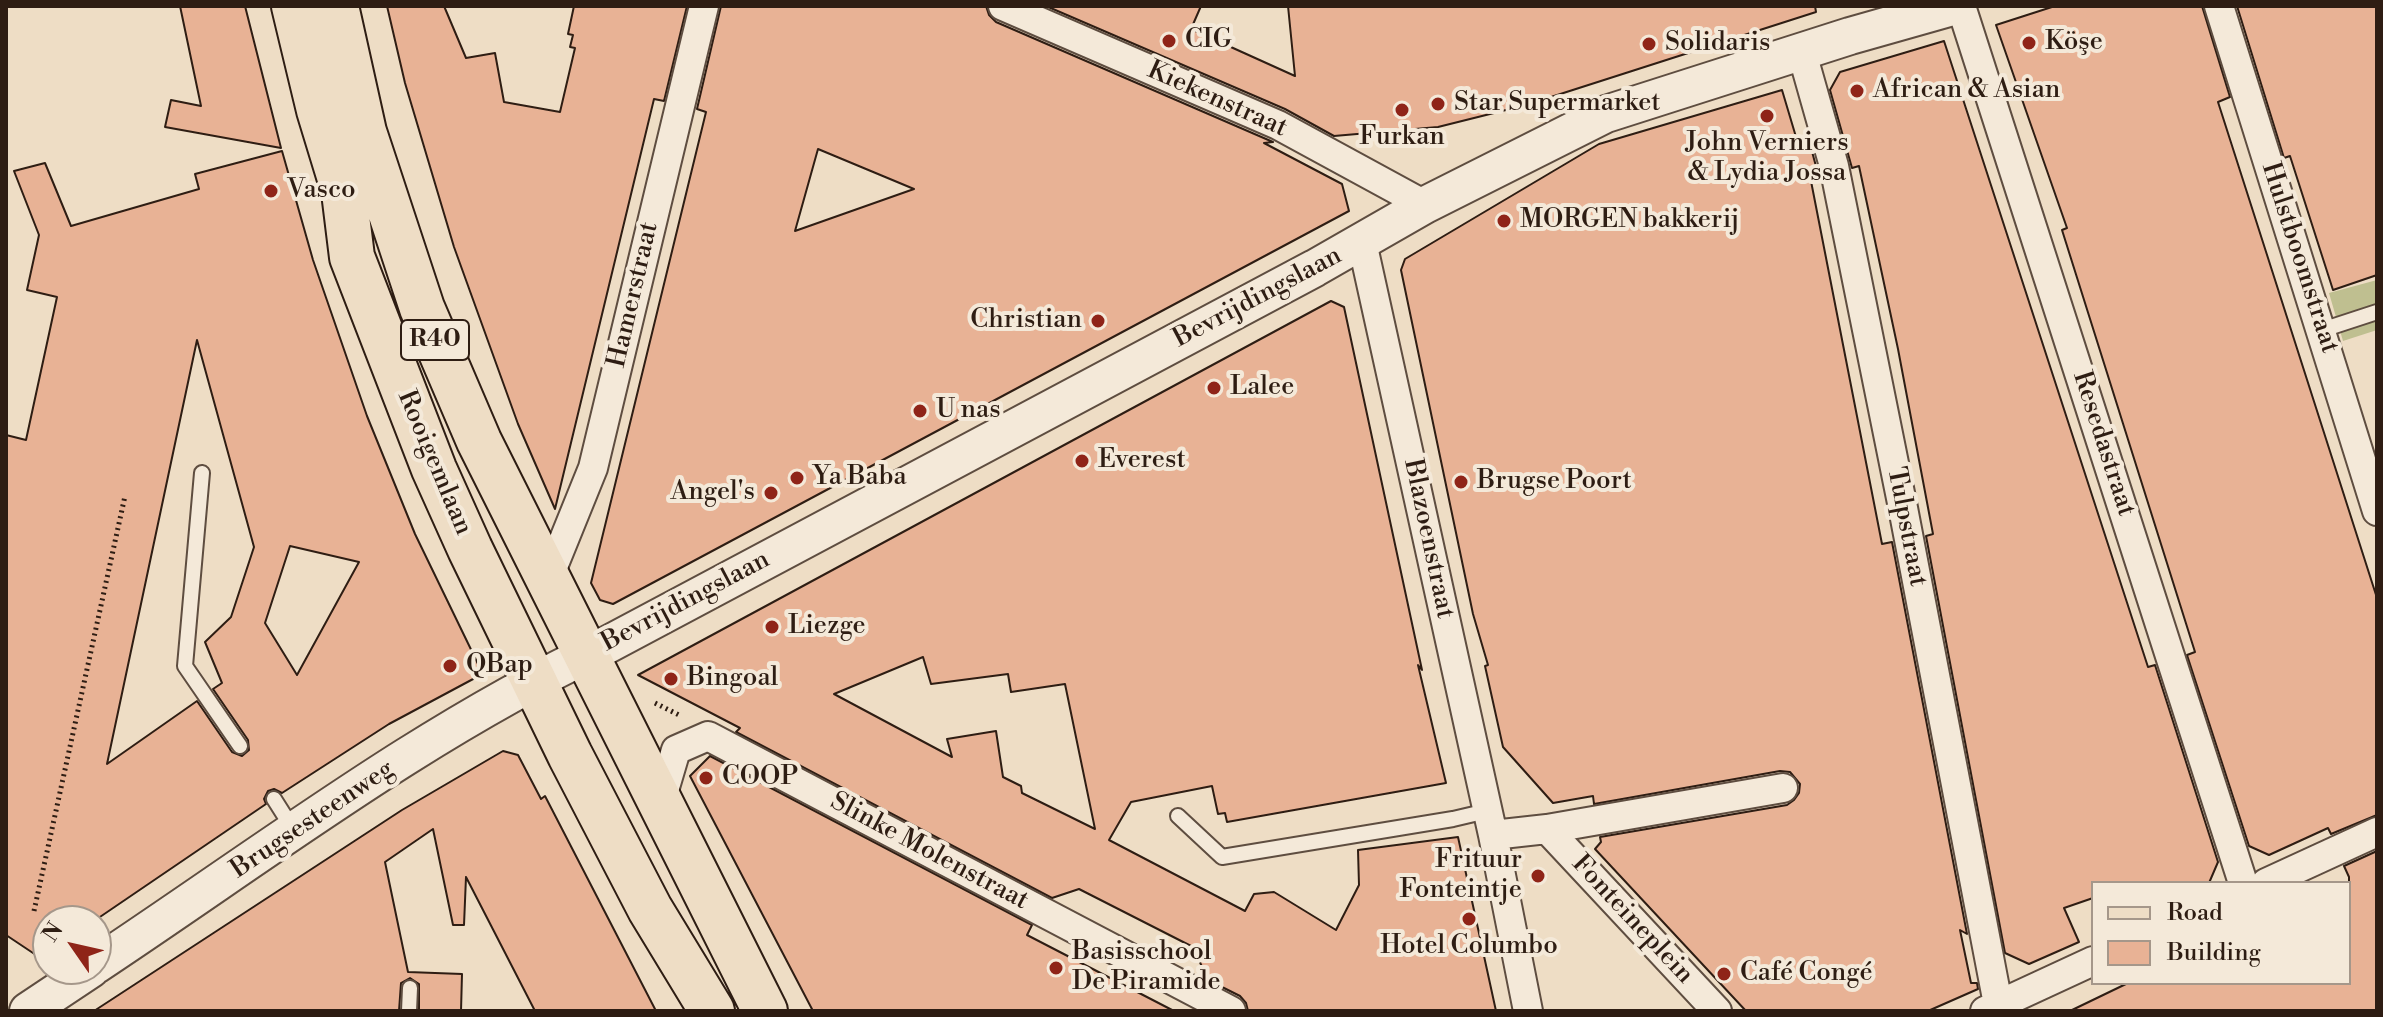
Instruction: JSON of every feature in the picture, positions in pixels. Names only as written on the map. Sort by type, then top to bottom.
[{"type":"main road","name":"Rooigemlaan","points":[[294,6],[319,110],[344,192],[352,257],[448,502],[534,681],[650,909],[712,1011]]},
{"type":"main road","name":"Rooigemlaan","points":[[336,6],[364,132],[422,308],[479,441],[765,1011]]},
{"type":"street","name":"Hamerstraat","points":[[548,579],[593,468],[704,6]]},
{"type":"street","name":"Kiekenstraat","points":[[1003,6],[1278,125],[1425,205]]},
{"type":"street","name":"Bevrijdingslaan","points":[[586,655],[1362,242],[1425,205],[1606,114],[1802,53],[1850,36],[1891,16],[1959,6]]},
{"type":"street","name":"Resedastraat","points":[[1959,6],[2242,881]]},
{"type":"street","name":"Hulstboomstraat","points":[[2219,6],[2377,511]]},
{"type":"street","name":"Tulpstraat","points":[[1802,53],[1834,166],[1900,493],[1991,1008]]},
{"type":"street","name":"Blazoenstraat","points":[[1362,242],[1490,823]]},
{"type":"street","points":[[534,681],[586,655]]},
{"type":"street","name":"Brugsesteenweg","points":[[112,954],[444,733],[534,681]]},
{"type":"street","name":"Slinke Molenstraat","points":[[660,804],[676,750],[708,736],[1231,1011]]},
{"type":"street","name":"Fonteineplein","points":[[1490,823],[1547,829],[1783,788]]},
{"type":"street","points":[[1490,823],[1528,1011]]},
{"type":"street","name":"Fonteineplein","points":[[1547,829],[1717,1011]]},
{"type":"street","points":[[2270,881],[2377,832]]},
{"type":"street","points":[[1991,1008],[2091,962]]},
{"type":"street","points":[[28,1011],[67,985]]},
{"type":"lane","points":[[2322,330],[2377,312]]},
{"type":"lane","points":[[202,473],[185,666],[240,746]]},
{"type":"lane","points":[[274,799],[295,831]]},
{"type":"lane","points":[[1178,816],[1222,857],[1453,819],[1490,823]]},
{"type":"lane","points":[[409,1011],[410,988]]},
{"type":"path","points":[[35,905],[125,496]]},
{"type":"green space","points":[[2377,280],[2377,330],[2343,341],[2329,293]]},
{"type":"building","points":[[180,6],[245,6],[281,148],[165,127],[171,100],[201,106]]},
{"type":"building","points":[[387,6],[444,6],[466,58],[495,53],[504,102],[560,112],[575,48],[570,47],[573,35],[568,34],[574,6],[687,6],[664,101],[654,99],[555,509],[518,424],[454,247],[405,83]]},
{"type":"building","points":[[721,6],[986,6],[996,22],[1273,142],[1264,143],[1342,184],[1349,211],[613,604],[600,600],[591,583],[706,112],[697,109]],"holes":[[[818,149],[914,189],[795,231]]]},
{"type":"building","points":[[1046,6],[1201,6],[1191,29],[1295,76],[1288,6],[1815,6],[1816,12],[1526,105],[1438,127],[1334,136],[1285,109]]},
{"type":"building","points":[[2055,6],[2202,6],[2230,97],[2218,102],[2377,598],[2377,815],[2331,834],[2328,828],[2269,855],[2249,846],[2187,655],[2195,652],[2062,230],[2067,228],[1996,25]]},
{"type":"building","points":[[2237,6],[2377,6],[2377,275],[2333,290],[2290,156],[2284,158]]},
{"type":"building","points":[[1944,41],[2148,667],[2155,665],[2218,862],[2210,881],[2091,881],[2091,899],[2064,908],[2079,942],[2029,964],[2005,953],[1926,536],[1933,534],[1898,349],[1859,166],[1852,168],[1830,90],[1840,72]]},
{"type":"building","points":[[1782,90],[1799,147],[1807,133],[1818,174],[1810,176],[1882,544],[1892,542],[1967,934],[1960,930],[1971,983],[1977,983],[1978,989],[1928,1011],[1746,1011],[1595,849],[1601,842],[1600,837],[1787,805],[1799,793],[1800,784],[1790,772],[1780,771],[1594,804],[1593,796],[1553,803],[1503,747],[1485,666],[1488,665],[1473,614],[1401,270],[1405,259],[1599,144]]},
{"type":"building","points":[[282,151],[313,260],[367,416],[415,534],[479,666],[475,678],[389,724],[282,793],[274,789],[268,791],[264,799],[266,804],[112,909],[112,905],[32,905],[32,952],[6,935],[6,435],[26,440],[57,297],[27,290],[39,235],[14,171],[45,163],[71,226],[199,189],[195,174]],"holes":[[[197,340],[254,547],[231,617],[205,642],[222,683],[213,689],[248,740],[249,750],[242,756],[232,752],[197,701],[107,764]],[[290,546],[359,562],[297,675],[265,623]]]},
{"type":"building","points":[[1331,301],[1344,307],[1422,670],[1418,665],[1446,783],[1227,822],[1225,813],[1218,814],[1212,786],[1131,802],[1109,840],[1245,911],[1254,894],[1274,892],[1336,930],[1359,885],[1358,850],[1458,837],[1496,1011],[1248,1011],[1240,996],[1208,980],[1193,947],[1079,889],[1052,898],[736,732],[740,728],[638,675]],"holes":[[[923,657],[931,684],[1008,674],[1011,692],[1065,684],[1095,829],[1022,793],[1021,786],[1003,777],[996,731],[947,739],[952,757],[834,694]]]},
{"type":"building","points":[[503,751],[518,755],[541,799],[545,796],[656,1011],[535,1011],[466,877],[464,925],[453,925],[433,829],[385,862],[408,972],[462,974],[461,1011],[419,1011],[419,984],[410,978],[401,983],[399,1011],[94,1011],[402,810]]},
{"type":"building","points":[[710,756],[1032,925],[1027,935],[1174,1011],[813,1011],[690,776]]},
{"type":"building","points":[[2377,851],[2377,1011],[2070,1011],[2124,985],[2351,985],[2351,881],[2344,866]]},
{"type":"place","name":"CIG","points":[[1169,41]]},
{"type":"place","name":"Köşe","points":[[2029,43]]},
{"type":"place","name":"Solidaris","points":[[1649,44]]},
{"type":"place","name":"African & Asian","points":[[1857,91]]},
{"type":"place","name":"Star Supermarket","points":[[1438,104]]},
{"type":"place","name":"Furkan","points":[[1402,110]]},
{"type":"place","name":"John Verniers & Lydia Jossa","points":[[1767,116]]},
{"type":"place","name":"Vasco","points":[[271,191]]},
{"type":"place","name":"MORGEN bakkerij","points":[[1504,221]]},
{"type":"place","name":"Christian","points":[[1098,321]]},
{"type":"place","name":"Lalee","points":[[1214,388]]},
{"type":"place","name":"U nas","points":[[920,411]]},
{"type":"place","name":"Everest","points":[[1082,461]]},
{"type":"place","name":"Ya Baba","points":[[797,478]]},
{"type":"place","name":"Brugse Poort","points":[[1461,482]]},
{"type":"place","name":"Angel's","points":[[771,493]]},
{"type":"place","name":"Liezge","points":[[772,627]]},
{"type":"place","name":"QBap","points":[[450,666]]},
{"type":"place","name":"Bingoal","points":[[671,679]]},
{"type":"place","name":"COOP","points":[[706,778]]},
{"type":"place","name":"Frituur Fonteintje","points":[[1538,876]]},
{"type":"place","name":"Hotel Columbo","points":[[1469,919]]},
{"type":"place","name":"Basisschool De Piramide","points":[[1056,968]]},
{"type":"place","name":"Café Congé","points":[[1724,974]]}]
